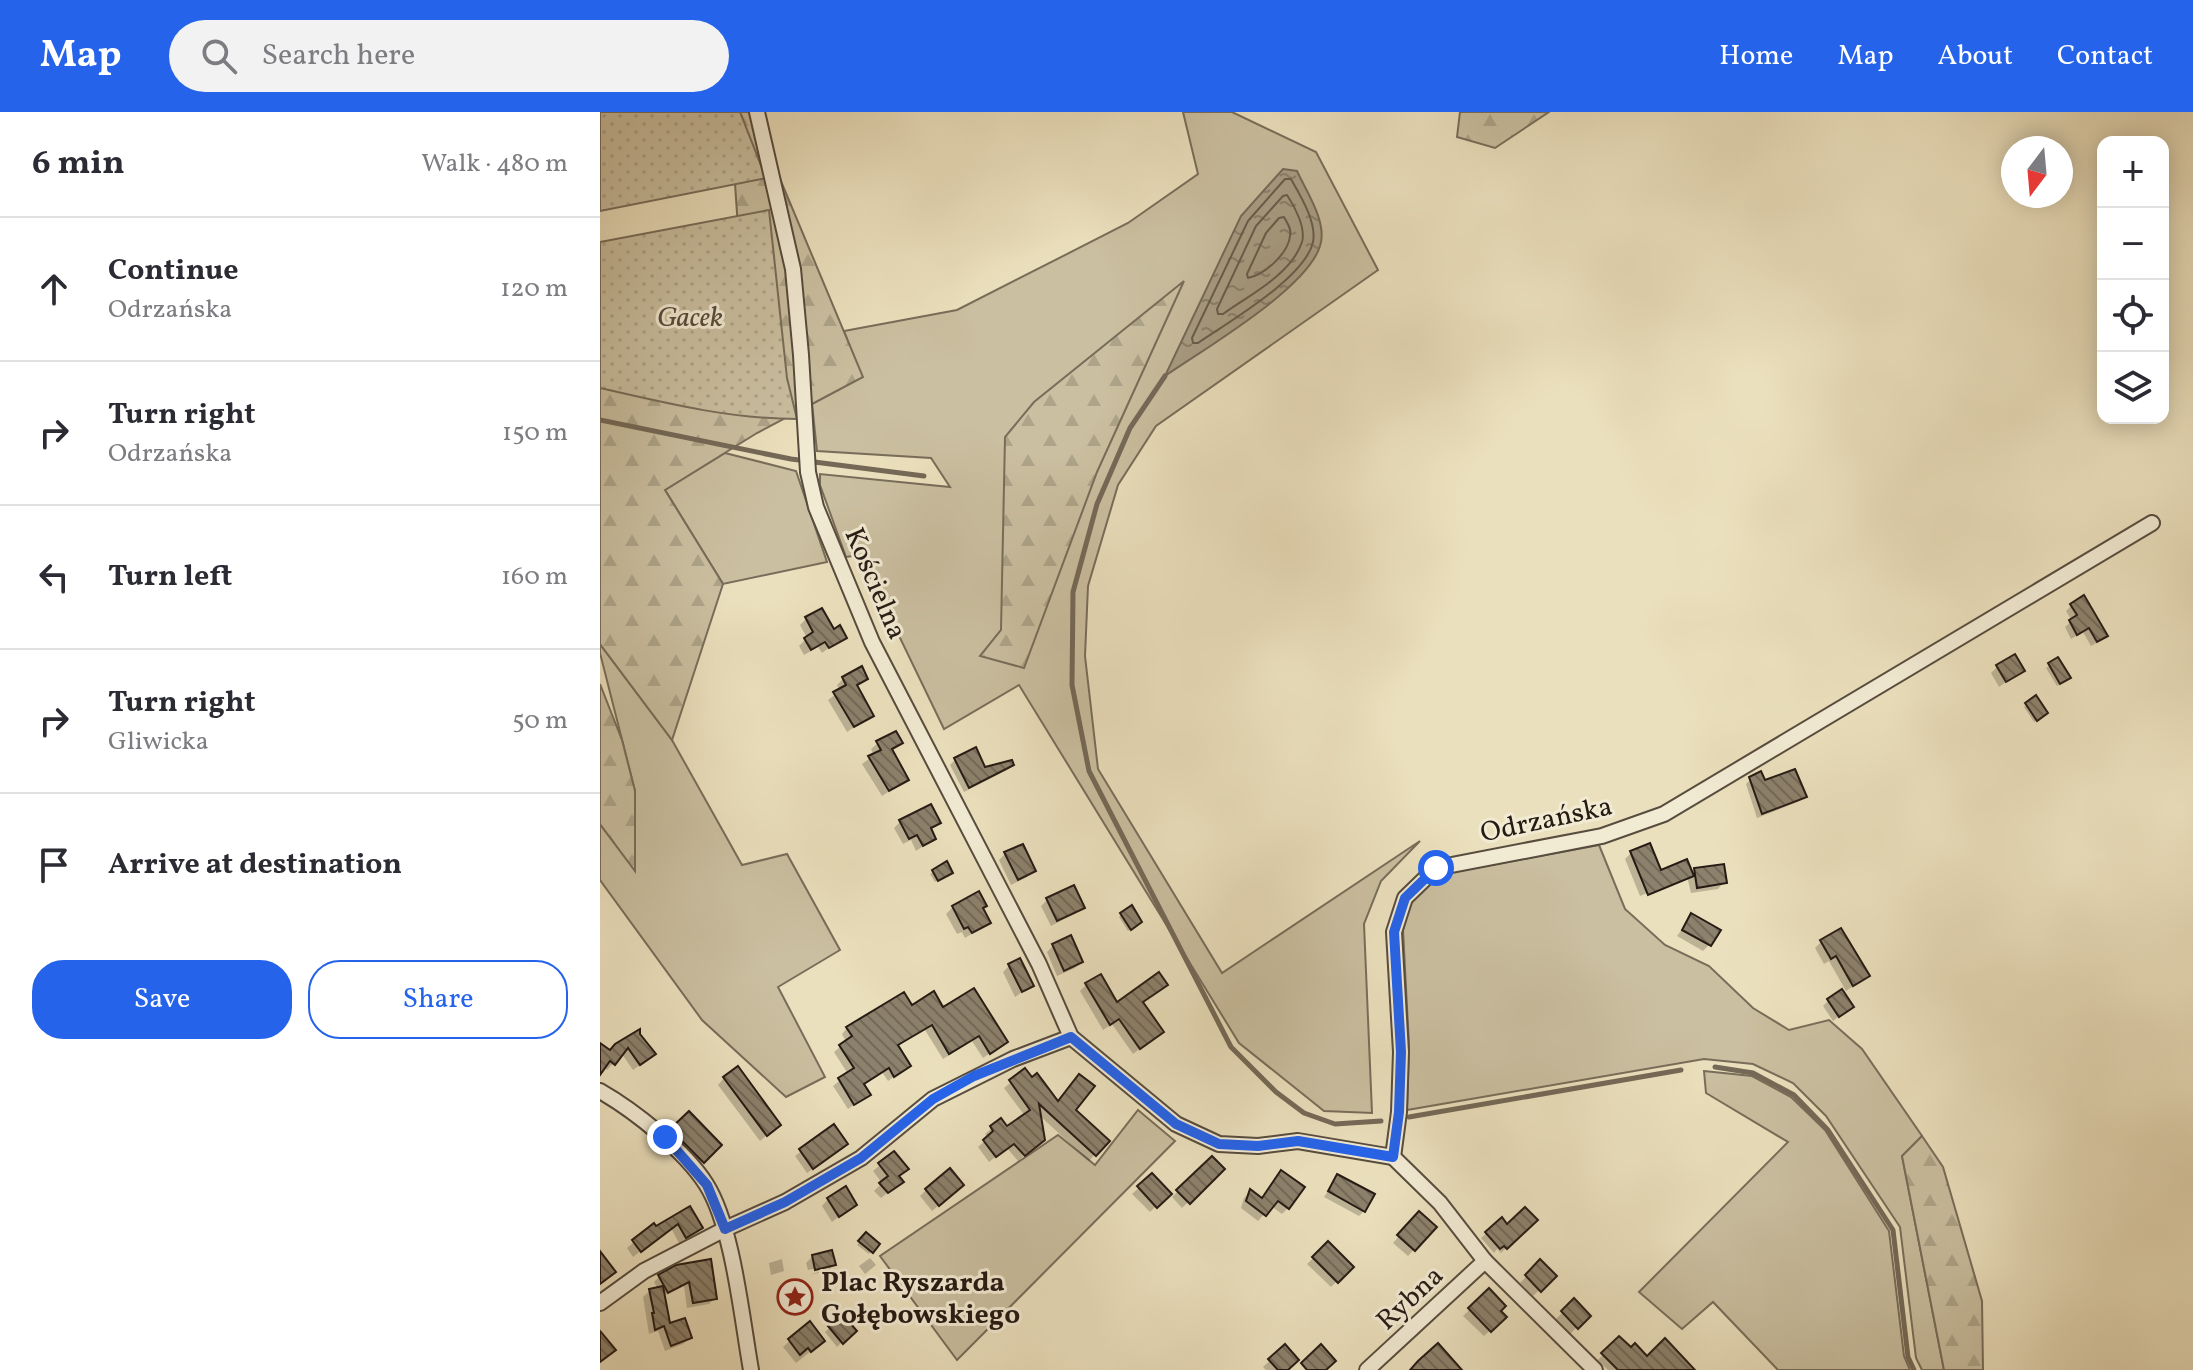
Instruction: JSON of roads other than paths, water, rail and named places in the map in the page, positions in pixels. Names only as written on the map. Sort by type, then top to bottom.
[{"type":"street","name":"Kościelna","points":[[757,112],[793,269],[808,472],[816,507],[872,642],[1039,964],[1071,1037]]},
{"type":"street","name":"Odrzańska","points":[[1393,1157],[1399,1112],[1401,1052],[1394,932],[1405,898],[1436,868],[1602,836],[1664,814],[2152,523]]},
{"type":"street","points":[[600,1303],[644,1271],[785,1202],[861,1158],[933,1099],[987,1070],[1071,1037],[1176,1124],[1219,1144],[1258,1146],[1298,1141],[1393,1157]]},
{"type":"street","points":[[600,1091],[665,1137],[707,1185],[725,1229],[751,1370]]},
{"type":"street","name":"Rybna","points":[[1393,1157],[1440,1203],[1485,1261],[1595,1370]]},
{"type":"street","name":"Rybna","points":[[1367,1370],[1485,1261]]},
{"type":"water","points":[[1283,169],[1297,171],[1319,217],[1322,237],[1311,263],[1276,299],[1165,376],[1241,216]]},
{"type":"waterway","points":[[1165,376],[1130,428],[1097,504],[1073,592],[1072,685],[1089,771],[1231,1047],[1276,1092],[1304,1113],[1335,1124],[1381,1121]]},
{"type":"waterway","points":[[600,420],[791,459],[924,476]]},
{"type":"waterway","points":[[1715,1067],[1753,1073],[1794,1095],[1828,1130],[1893,1230],[1908,1357],[1914,1370]]},
{"type":"waterway","points":[[1409,1117],[1681,1070]]},
{"type":"place","name":"Plac Ryszarda Gołębowskiego","points":[[795,1297]]},
{"type":"park label","name":"Gacek","points":[[690,316]]}]
